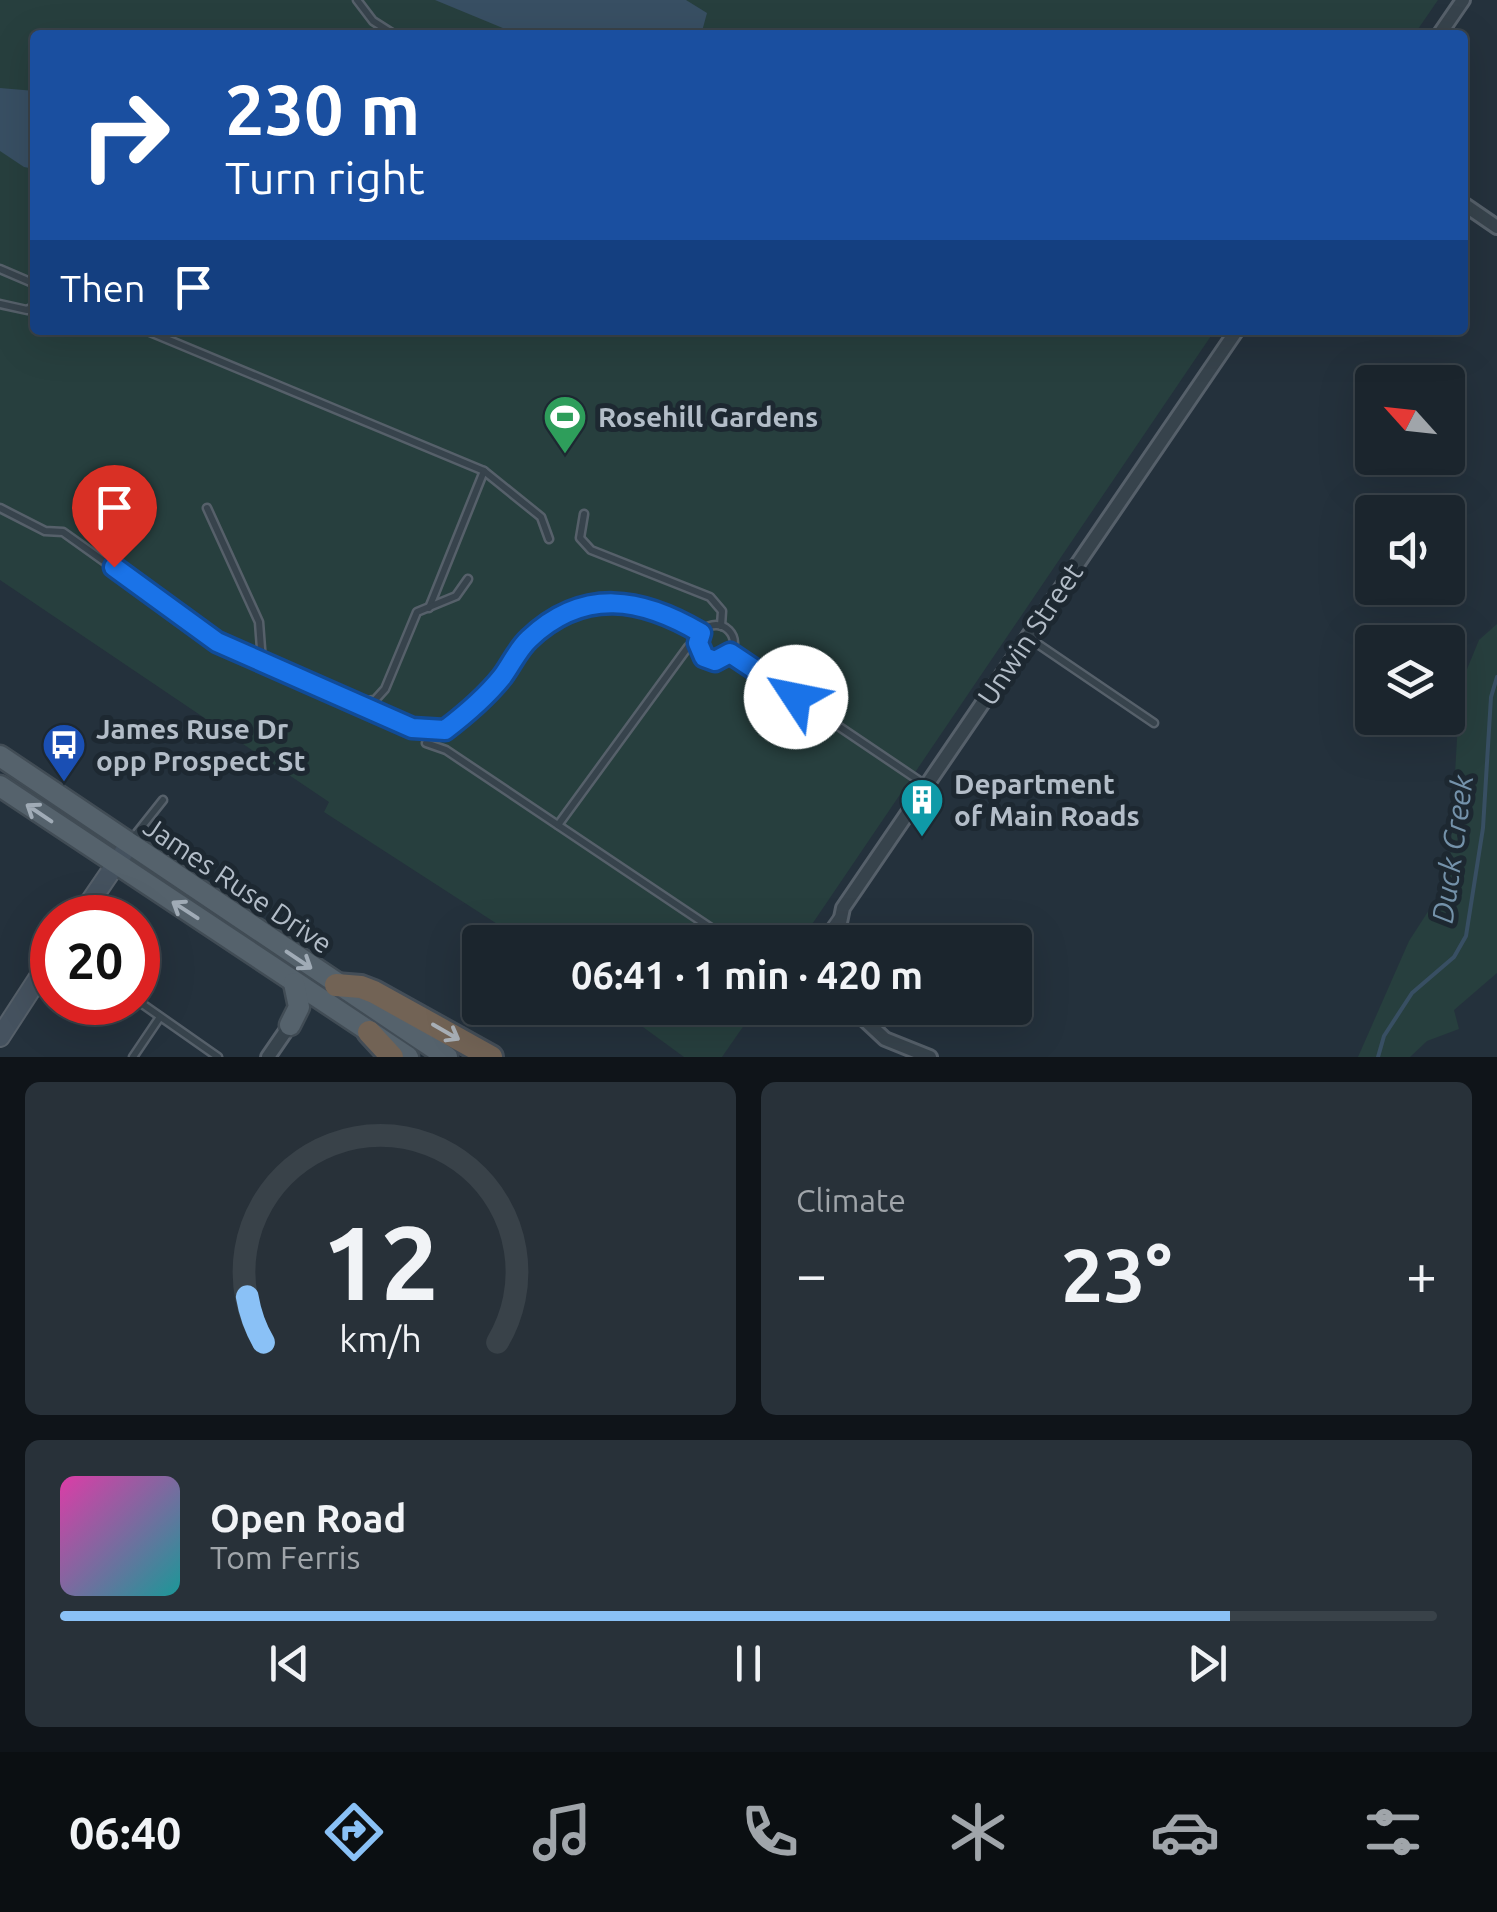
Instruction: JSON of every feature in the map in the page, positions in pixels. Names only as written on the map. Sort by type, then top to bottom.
[{"type":"highway","points":[[336,985],[374,992],[491,1057]]},
{"type":"highway","points":[[368,1032],[392,1057]]},
{"type":"main road","name":"James Ruse Drive","points":[[0,756],[447,1057]]},
{"type":"main road","name":"James Ruse Drive","points":[[0,786],[408,1057]]},
{"type":"main road","points":[[290,1025],[298,1007],[294,983]]},
{"type":"street","points":[[1443,30],[1464,0]]},
{"type":"street","points":[[1468,207],[1497,226]]},
{"type":"street","name":"Unwin Street","points":[[840,925],[843,908],[1234,335]]},
{"type":"street","points":[[95,895],[128,844]]},
{"type":"street","points":[[0,1037],[30,991]]},
{"type":"street","points":[[268,1057],[290,1025]]},
{"type":"street","points":[[870,1025],[884,1039],[930,1057]]},
{"type":"lane","points":[[357,0],[372,21],[387,30]]},
{"type":"lane","points":[[0,269],[30,282]]},
{"type":"lane","points":[[0,304],[30,308]]},
{"type":"lane","points":[[157,335],[484,471],[541,517],[549,539]]},
{"type":"lane","points":[[429,608],[484,471]]},
{"type":"lane","points":[[0,508],[46,531],[63,532],[217,642],[412,728],[445,730],[474,708],[528,640],[560,618],[590,606],[628,602],[656,609],[700,637]]},
{"type":"lane","points":[[206,508],[259,622],[262,662]]},
{"type":"lane","points":[[584,514],[580,538],[591,550],[710,597],[722,611],[720,626]]},
{"type":"lane","points":[[355,702],[375,700],[384,690],[418,612],[456,596],[468,579]]},
{"type":"lane","points":[[558,824],[688,646],[710,626],[720,626],[732,637],[730,653],[721,660],[710,660],[701,653],[700,637]]},
{"type":"lane","points":[[1028,638],[1154,724]]},
{"type":"lane","points":[[730,653],[927,786]]},
{"type":"lane","points":[[426,743],[446,750],[707,925]]},
{"type":"lane","points":[[128,844],[164,800]]},
{"type":"lane","points":[[832,925],[843,908]]},
{"type":"lane","points":[[160,1017],[218,1057]]},
{"type":"lane","points":[[132,1057],[154,1025]]},
{"type":"green space","name":"Rosehill Gardens","points":[[0,0],[1438,0],[1417,30],[30,30],[30,335],[1212,335],[812,925],[499,925],[324,812],[329,802],[0,580]]},
{"type":"green space","points":[[1497,624],[1497,973],[1454,1010],[1459,1029],[1427,1041],[1410,1057],[1358,1057],[1409,941],[1449,879],[1457,735],[1465,735],[1465,674],[1479,640]]},
{"type":"green space","points":[[640,1025],[744,1025],[722,1057],[684,1057]]},
{"type":"water","points":[[435,0],[686,0],[707,13],[702,30],[508,30]]},
{"type":"water","points":[[0,88],[30,91],[30,168],[0,151]]},
{"type":"waterway","name":"Duck Creek","points":[[1378,1057],[1384,1036],[1412,993],[1454,957],[1466,936],[1483,828],[1491,697],[1497,677]]},
{"type":"place","name":"Rosehill Gardens","points":[[565,455]]},
{"type":"place","name":"James Ruse Dr opp Prospect St","points":[[64,783]]},
{"type":"place","name":"Department of Main Roads","points":[[922,838]]},
{"type":"route","points":[[114,567],[217,642],[412,728],[445,730],[474,708],[528,640],[560,618],[590,606],[628,602],[656,609],[701,633],[698,643],[704,657],[715,661],[730,653],[796,697]]}]
